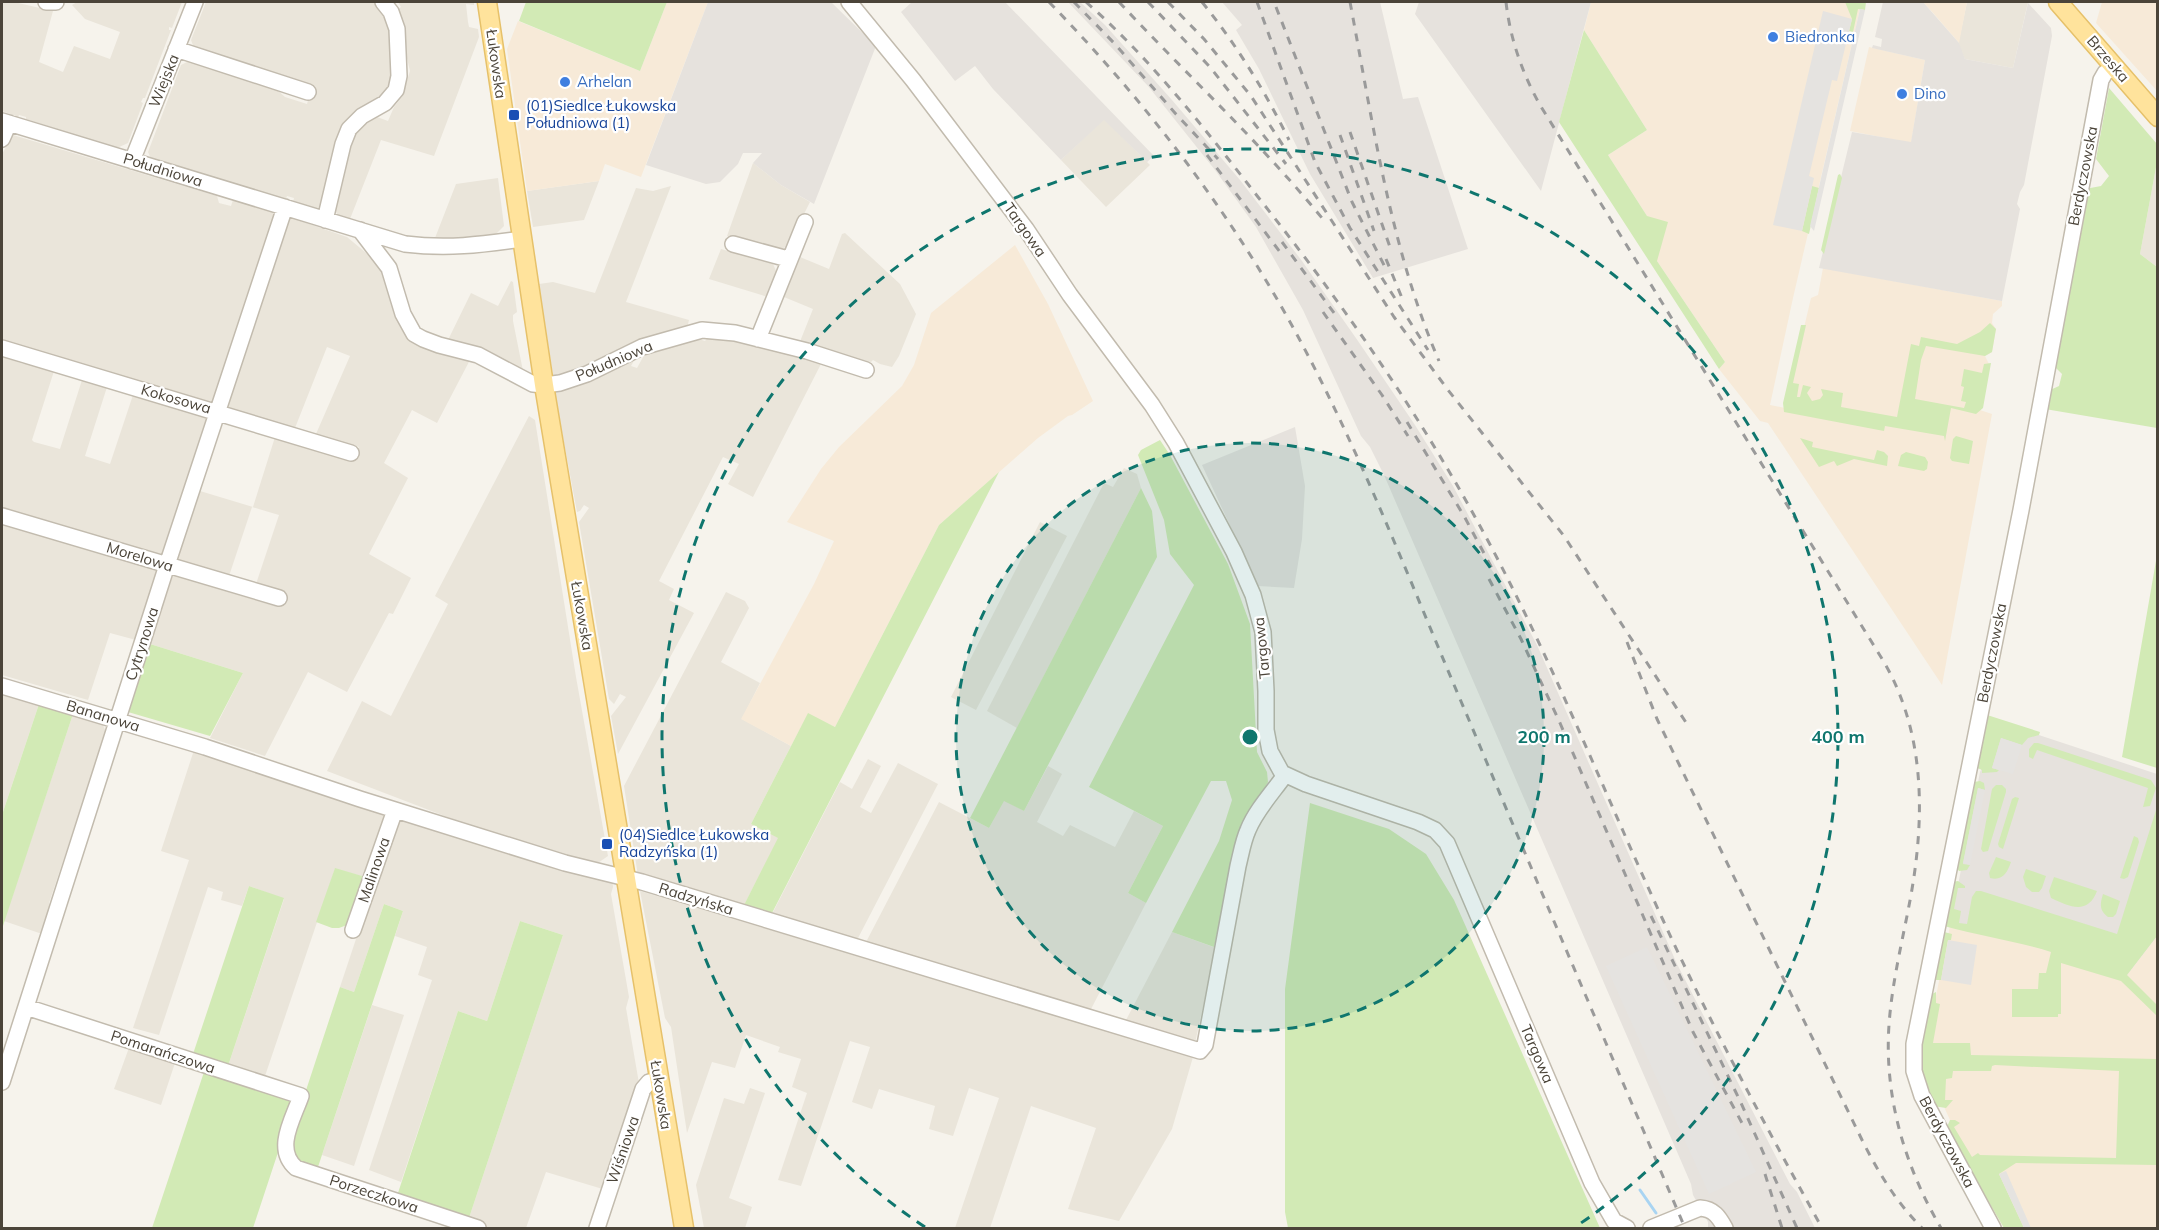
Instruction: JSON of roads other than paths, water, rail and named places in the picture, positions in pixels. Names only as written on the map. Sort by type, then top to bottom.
[{"type":"main road","name":"Łukowska","points":[[488,2],[544,385],[684,1228]]},
{"type":"main road","name":"Brzeska","points":[[2058,2],[2157,117]]},
{"type":"street","points":[[45,2],[56,2]]},
{"type":"street","name":"Wiejska","points":[[132,161],[195,2]]},
{"type":"street","points":[[325,219],[343,144],[349,129],[362,116],[385,103],[396,90],[399,76],[397,29],[391,12],[382,2]]},
{"type":"street","name":"Targowa","points":[[849,2],[914,80],[1026,230],[1070,295],[1152,405],[1176,443],[1234,552],[1253,595],[1263,632],[1266,730],[1274,762],[1285,775],[1418,822],[1435,830],[1447,843],[1592,1183],[1614,1221],[1627,1228]]},
{"type":"street","points":[[176,49],[308,92]]},
{"type":"street","name":"Berdyczowska","points":[[1993,1228],[1922,1096],[1914,1071],[1914,1044],[2021,510],[2099,91],[2105,74],[2114,67]]},
{"type":"street","points":[[2,139],[5,122]]},
{"type":"street","name":"Południowa","points":[[5,122],[405,244],[445,248],[522,239]]},
{"type":"street","name":"Cytrynowa","points":[[2,1082],[167,565],[285,207]]},
{"type":"street","points":[[758,339],[788,259],[805,222]]},
{"type":"street","points":[[360,230],[389,268],[403,314],[414,333],[439,345],[478,355],[523,380],[544,385]]},
{"type":"street","points":[[733,244],[788,259]]},
{"type":"street","name":"Południowa","points":[[544,385],[560,383],[587,374],[642,347],[702,330],[721,330],[807,351],[867,370]]},
{"type":"street","name":"Kokosowa","points":[[2,348],[351,453]]},
{"type":"street","name":"Morelowa","points":[[2,516],[279,598]]},
{"type":"street","name":"Bananowa","points":[[2,686],[205,747]]},
{"type":"street","name":"Radzyńska","points":[[205,747],[395,810],[566,863],[627,879],[1200,1051],[1205,1045],[1238,866],[1248,829],[1285,775]]},
{"type":"street","name":"Malinowa","points":[[353,930],[395,810]]},
{"type":"street","name":"Pomarańczowa","points":[[26,1007],[301,1096],[284,1145]]},
{"type":"street","name":"Wiśniowa","points":[[597,1228],[643,1089],[649,1082],[659,1080]]},
{"type":"street","name":"Porzeczkowa","points":[[284,1145],[287,1160],[296,1168],[478,1228]]},
{"type":"street","points":[[1651,1228],[1701,1208],[1707,1208],[1717,1215],[1725,1228]]},
{"type":"waterway","points":[[1640,1190],[1656,1213]]},
{"type":"railway","points":[[1049,2],[1119,78],[1183,158],[1242,242],[1320,378],[1365,475],[1685,1228]]},
{"type":"railway","points":[[1074,2],[1218,159]]},
{"type":"railway","points":[[1086,2],[1155,71],[1238,171],[1348,316],[1404,398],[1456,483],[1530,623],[1700,998],[1822,1228]]},
{"type":"railway","points":[[1119,2],[1248,135],[1322,218]]},
{"type":"railway","points":[[1148,2],[1210,67],[1286,164]]},
{"type":"railway","points":[[1168,2],[1204,39],[1251,96],[1394,317],[1448,390],[1564,536],[1687,724]]},
{"type":"railway","points":[[1202,2],[1227,34],[1249,68],[1289,140]]},
{"type":"railway","points":[[1257,2],[1315,162],[1350,228],[1428,350]]},
{"type":"railway","points":[[1350,2],[1375,139],[1395,229],[1422,318],[1439,361]]},
{"type":"railway","points":[[1506,2],[1510,29],[1518,55],[1540,105],[1884,662],[1898,689],[1914,746],[1919,805],[1916,865],[1890,1009],[1888,1052],[1890,1079],[1907,1156],[1928,1205],[1941,1228]]},
{"type":"railway","points":[[1276,7],[1352,202],[1386,269]]},
{"type":"railway","points":[[1350,132],[1392,253]]},
{"type":"railway","points":[[1340,135],[1374,231]]},
{"type":"railway","points":[[1207,155],[1283,256]]},
{"type":"railway","points":[[1282,242],[1337,317]]},
{"type":"railway","points":[[1386,259],[1402,298]]},
{"type":"railway","points":[[1323,312],[1408,436]]},
{"type":"railway","points":[[1407,422],[1464,516],[1501,585]]},
{"type":"railway","points":[[1489,579],[1521,639],[1560,723],[1693,1032],[1742,1123]]},
{"type":"railway","points":[[1627,642],[1657,719],[1864,1144],[1890,1188],[1922,1228]]},
{"type":"railway","points":[[1651,916],[1741,1103],[1797,1228]]},
{"type":"railway","points":[[1765,1174],[1782,1228]]},
{"type":"place","name":"Biedronka","points":[[1773,37]]},
{"type":"place","name":"Arhelan","points":[[565,82]]},
{"type":"place","name":"Dino","points":[[1902,94]]},
{"type":"place","name":"(01)Siedlce Łukowska Południowa (1)","points":[[514,115]]},
{"type":"place","name":"(04)Siedlce Łukowska Radzyńska (1)","points":[[607,844]]}]
